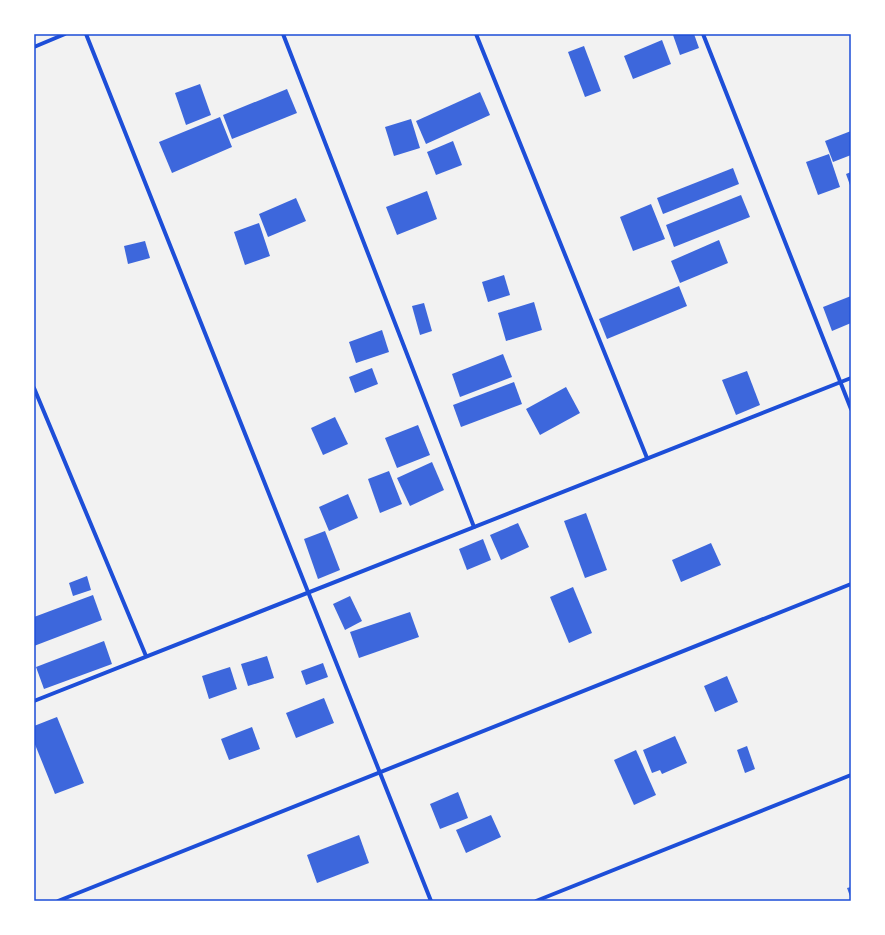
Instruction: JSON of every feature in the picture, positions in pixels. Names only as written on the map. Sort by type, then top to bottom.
[{"type":"street","points":[[34,47],[65,34]]},
{"type":"street","points":[[86,34],[431,901]]},
{"type":"street","points":[[283,34],[474,527]]},
{"type":"street","points":[[476,34],[648,458]]},
{"type":"street","points":[[703,34],[851,409]]},
{"type":"street","points":[[34,701],[851,378]]},
{"type":"street","points":[[34,388],[146,656]]},
{"type":"street","points":[[58,901],[851,584]]},
{"type":"street","points":[[536,901],[851,775]]},
{"type":"building","points":[[694,34],[699,48],[680,55],[673,35]]},
{"type":"building","points":[[662,40],[671,64],[633,79],[624,56]]},
{"type":"building","points":[[584,46],[601,91],[585,97],[568,52]]},
{"type":"building","points":[[200,84],[211,115],[186,125],[175,93]]},
{"type":"building","points":[[287,89],[297,113],[232,139],[223,115]]},
{"type":"building","points":[[480,92],[490,115],[426,144],[416,121]]},
{"type":"building","points":[[220,117],[232,147],[172,173],[159,142]]},
{"type":"building","points":[[411,119],[420,148],[394,156],[385,127]]},
{"type":"building","points":[[851,131],[851,155],[833,162],[825,141]]},
{"type":"building","points":[[453,141],[462,165],[436,175],[427,152]]},
{"type":"building","points":[[829,154],[840,187],[818,195],[806,162]]},
{"type":"building","points":[[733,168],[739,184],[663,214],[657,198]]},
{"type":"building","points":[[851,172],[851,188],[846,174]]},
{"type":"building","points":[[427,191],[437,219],[397,235],[386,207]]},
{"type":"building","points":[[741,195],[750,217],[674,247],[666,225]]},
{"type":"building","points":[[296,198],[306,221],[268,237],[259,214]]},
{"type":"building","points":[[651,204],[665,239],[633,251],[620,217]]},
{"type":"building","points":[[259,223],[270,256],[245,265],[234,232]]},
{"type":"building","points":[[719,240],[728,263],[680,283],[671,261]]},
{"type":"building","points":[[145,241],[150,258],[128,264],[124,246]]},
{"type":"building","points":[[504,275],[510,295],[488,302],[482,282]]},
{"type":"building","points":[[679,286],[687,306],[607,339],[599,319]]},
{"type":"building","points":[[851,296],[851,323],[832,331],[823,307]]},
{"type":"building","points":[[534,302],[542,330],[506,341],[498,313]]},
{"type":"building","points":[[424,303],[432,331],[420,335],[412,306]]},
{"type":"building","points":[[382,330],[389,352],[356,363],[349,342]]},
{"type":"building","points":[[503,354],[512,377],[460,397],[452,374]]},
{"type":"building","points":[[372,368],[378,384],[355,393],[349,377]]},
{"type":"building","points":[[747,371],[760,405],[736,415],[722,380]]},
{"type":"building","points":[[514,382],[522,404],[461,427],[453,405]]},
{"type":"building","points":[[566,387],[580,413],[540,435],[526,409]]},
{"type":"building","points":[[335,417],[348,444],[323,455],[311,428]]},
{"type":"building","points":[[418,425],[430,455],[397,468],[385,438]]},
{"type":"building","points":[[432,462],[444,490],[410,506],[397,478]]},
{"type":"building","points":[[389,471],[402,504],[380,513],[368,479]]},
{"type":"building","points":[[348,494],[358,518],[329,531],[319,507]]},
{"type":"building","points":[[586,513],[607,570],[585,578],[564,521]]},
{"type":"building","points":[[518,523],[529,547],[501,560],[490,535]]},
{"type":"building","points":[[325,531],[340,570],[318,579],[304,539]]},
{"type":"building","points":[[483,539],[491,560],[467,570],[459,549]]},
{"type":"building","points":[[711,543],[721,565],[681,582],[672,560]]},
{"type":"building","points":[[87,576],[91,590],[73,596],[69,583]]},
{"type":"building","points":[[573,587],[592,633],[569,643],[550,597]]},
{"type":"building","points":[[93,595],[102,620],[34,646],[34,617]]},
{"type":"building","points":[[350,596],[362,621],[345,630],[333,604]]},
{"type":"building","points":[[410,612],[419,637],[359,658],[350,632]]},
{"type":"building","points":[[104,641],[112,664],[44,689],[36,667]]},
{"type":"building","points":[[267,656],[274,678],[248,686],[241,664]]},
{"type":"building","points":[[323,663],[328,677],[306,685],[301,671]]},
{"type":"building","points":[[230,667],[237,689],[209,699],[202,676]]},
{"type":"building","points":[[727,676],[738,702],[715,712],[704,686]]},
{"type":"building","points":[[324,698],[334,723],[296,738],[286,713]]},
{"type":"building","points":[[57,717],[84,783],[55,794],[34,742],[34,726]]},
{"type":"building","points":[[252,727],[260,749],[229,760],[221,739]]},
{"type":"building","points":[[675,736],[687,763],[662,774],[660,770],[652,773],[643,750]]},
{"type":"building","points":[[747,746],[755,769],[745,773],[737,750]]},
{"type":"building","points":[[636,750],[656,795],[634,805],[614,760]]},
{"type":"building","points":[[458,792],[468,818],[440,829],[430,804]]},
{"type":"building","points":[[491,815],[501,837],[466,853],[456,830]]},
{"type":"building","points":[[359,835],[369,863],[317,883],[307,855]]},
{"type":"building","points":[[851,887],[851,899],[847,888]]}]
